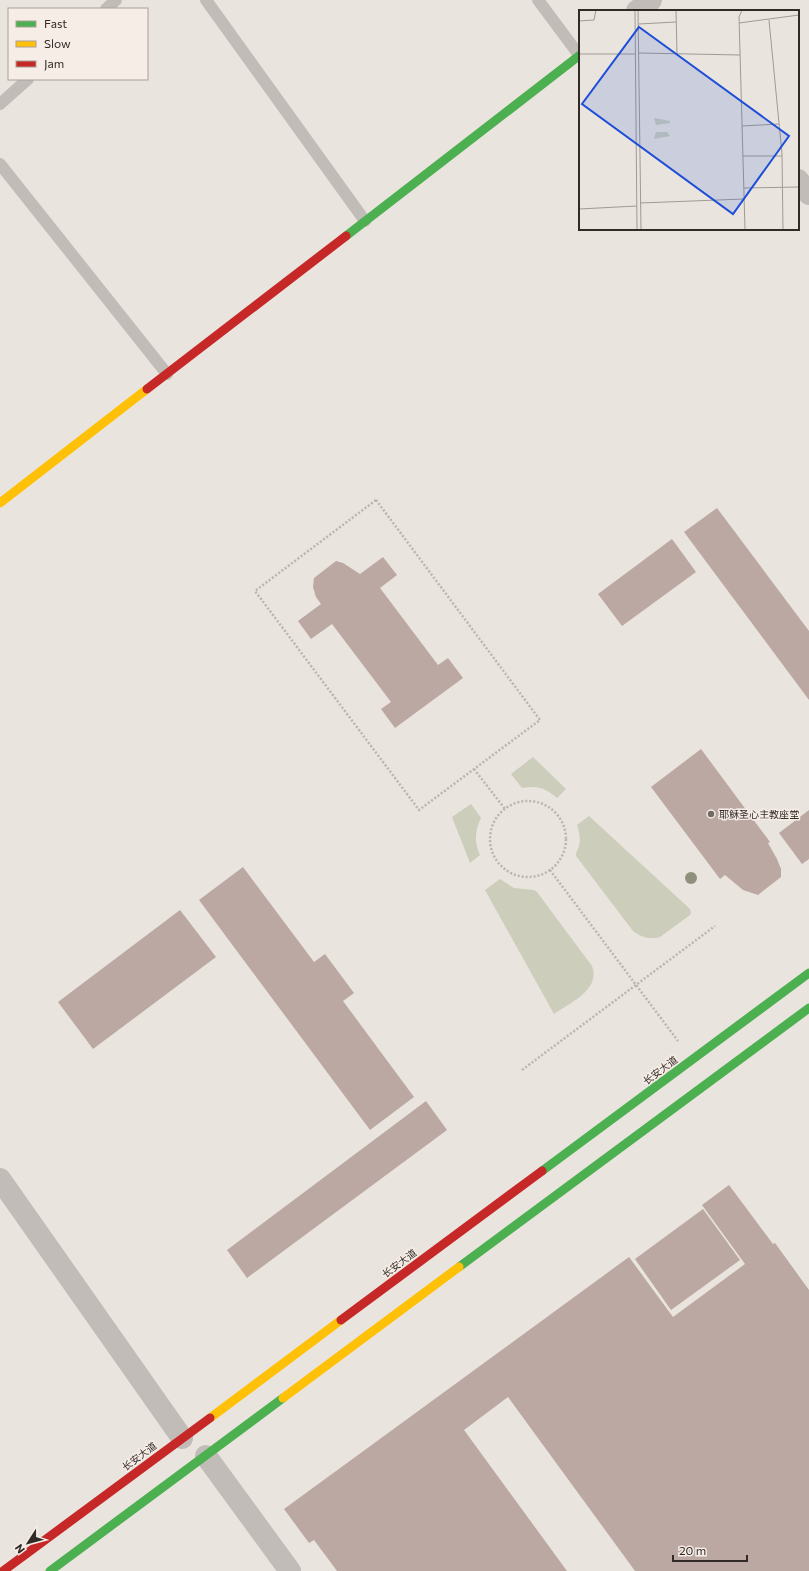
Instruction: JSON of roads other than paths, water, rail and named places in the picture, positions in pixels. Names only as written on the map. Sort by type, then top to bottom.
[{"type":"main road","points":[[0,503],[579,56]]},
{"type":"main road","name":"长安大道","points":[[3,1571],[809,973]]},
{"type":"main road","points":[[50,1571],[809,1008]]},
{"type":"street","points":[[638,10],[651,0]]},
{"type":"street","points":[[656,0],[664,10]]},
{"type":"street","points":[[799,181],[809,194]]},
{"type":"street","points":[[0,1179],[182,1438]]},
{"type":"street","points":[[206,1456],[290,1571]]},
{"type":"lane","points":[[107,8],[116,0]]},
{"type":"lane","points":[[206,0],[365,221]]},
{"type":"lane","points":[[538,0],[579,54]]},
{"type":"lane","points":[[0,104],[27,80]]},
{"type":"lane","points":[[0,164],[167,374]]},
{"type":"place","name":"耶稣圣心主教座堂","points":[[711,814]]}]
